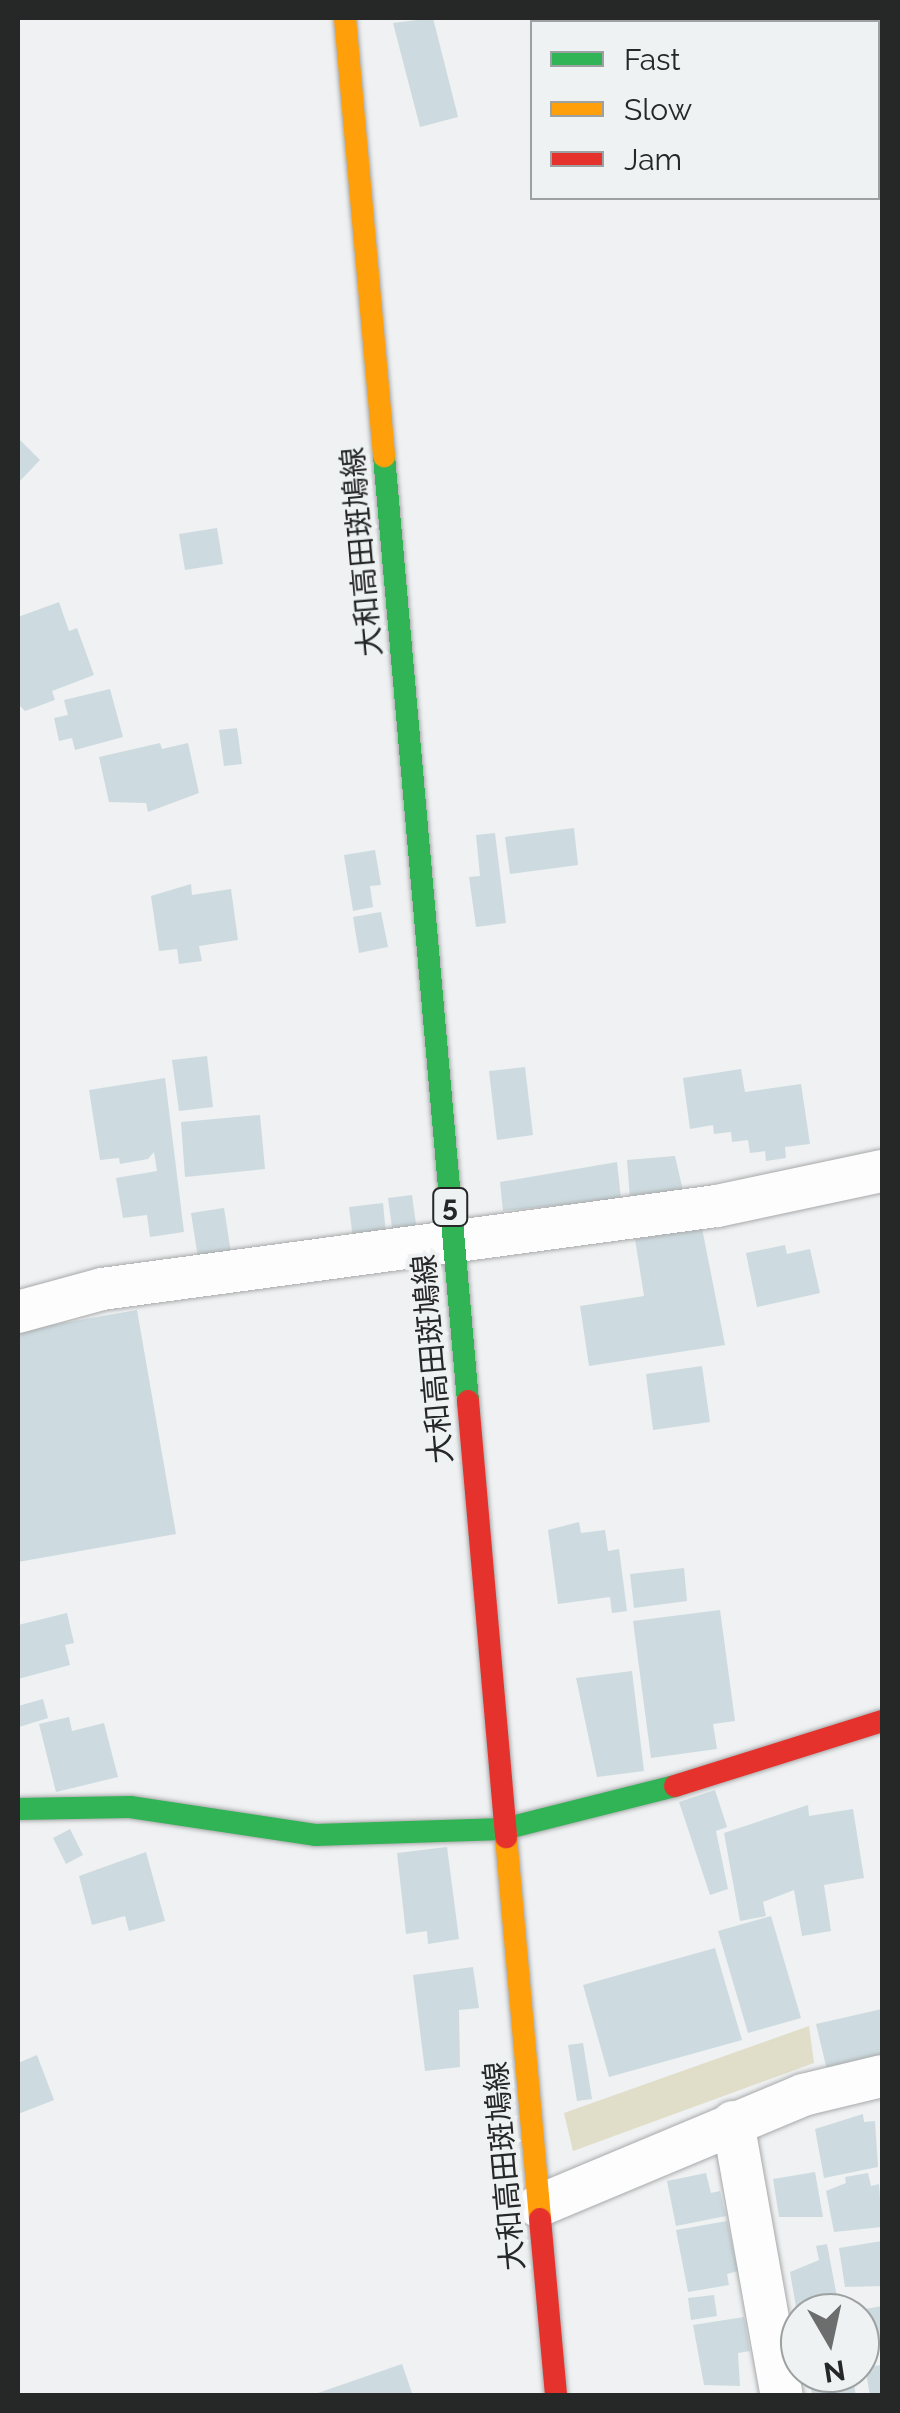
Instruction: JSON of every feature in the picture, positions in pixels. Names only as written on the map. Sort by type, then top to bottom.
[{"type":"main road","name":"大和高田斑鳩線","points":[[345,18],[556,2396]]},
{"type":"main road","points":[[18,1809],[130,1807],[315,1835],[504,1829],[601,1809],[882,1722]]},
{"type":"street","points":[[18,1312],[102,1289],[454,1245],[716,1206],[882,1171]]},
{"type":"street","points":[[538,2206],[803,2095],[882,2076]]},
{"type":"street","points":[[733,2122],[782,2396]]},
{"type":"shaded area","points":[[809,2026],[814,2063],[573,2151],[564,2113]]},
{"type":"building","points":[[433,18],[458,117],[420,127],[393,23]]},
{"type":"building","points":[[18,438],[40,460],[18,483]]},
{"type":"building","points":[[217,528],[223,564],[185,570],[179,534]]},
{"type":"building","points":[[59,602],[69,631],[77,628],[94,675],[52,691],[55,700],[25,711],[18,704],[18,617]]},
{"type":"building","points":[[110,689],[123,737],[75,750],[72,738],[59,741],[54,718],[68,715],[64,700]]},
{"type":"building","points":[[237,728],[242,764],[224,766],[219,730]]},
{"type":"building","points":[[160,743],[162,749],[188,743],[199,793],[148,812],[146,803],[109,802],[99,757]]},
{"type":"building","points":[[574,828],[578,865],[510,874],[505,837]]},
{"type":"building","points":[[495,833],[506,923],[476,927],[469,877],[480,876],[476,835]]},
{"type":"building","points":[[375,850],[381,885],[370,886],[373,907],[353,911],[344,855]]},
{"type":"building","points":[[191,884],[192,895],[231,889],[238,940],[199,946],[202,961],[179,964],[177,949],[159,951],[151,896]]},
{"type":"building","points":[[381,912],[388,947],[359,953],[353,917]]},
{"type":"building","points":[[207,1056],[213,1107],[179,1111],[172,1060]]},
{"type":"building","points":[[525,1067],[533,1135],[497,1140],[489,1071]]},
{"type":"building","points":[[741,1069],[745,1092],[801,1084],[810,1144],[785,1147],[786,1158],[766,1161],[765,1151],[750,1153],[748,1140],[732,1142],[731,1132],[714,1134],[713,1125],[690,1129],[683,1078]]},
{"type":"building","points":[[165,1078],[184,1232],[150,1237],[147,1215],[123,1218],[116,1178],[157,1171],[154,1152],[148,1159],[120,1164],[119,1158],[100,1160],[89,1090]]},
{"type":"building","points":[[260,1115],[265,1169],[185,1177],[181,1122]]},
{"type":"building","points":[[675,1156],[684,1195],[630,1199],[627,1160]]},
{"type":"building","points":[[617,1162],[621,1199],[503,1211],[500,1182]]},
{"type":"building","points":[[412,1195],[417,1232],[393,1235],[388,1198]]},
{"type":"building","points":[[383,1203],[386,1235],[353,1239],[349,1207]]},
{"type":"building","points":[[224,1208],[231,1253],[198,1258],[191,1213]]},
{"type":"building","points":[[702,1228],[725,1345],[589,1366],[580,1306],[644,1296],[635,1239]]},
{"type":"building","points":[[785,1245],[787,1254],[810,1249],[820,1293],[757,1307],[746,1253]]},
{"type":"building","points":[[137,1310],[176,1534],[18,1562],[18,1331]]},
{"type":"building","points":[[702,1366],[710,1422],[653,1430],[646,1374]]},
{"type":"building","points":[[579,1522],[581,1533],[605,1530],[608,1551],[619,1549],[627,1611],[612,1613],[610,1597],[558,1604],[548,1530]]},
{"type":"building","points":[[684,1568],[687,1601],[634,1608],[630,1574]]},
{"type":"building","points":[[720,1610],[735,1721],[713,1724],[717,1749],[651,1758],[633,1621]]},
{"type":"building","points":[[67,1613],[74,1643],[65,1645],[70,1665],[18,1679],[18,1625]]},
{"type":"building","points":[[632,1671],[644,1771],[597,1777],[576,1678]]},
{"type":"building","points":[[43,1699],[48,1718],[19,1727],[18,1706]]},
{"type":"building","points":[[69,1717],[72,1731],[104,1723],[118,1777],[56,1792],[39,1724]]},
{"type":"building","points":[[715,1790],[727,1827],[716,1831],[728,1889],[710,1895],[679,1802]]},
{"type":"building","points":[[808,1805],[809,1816],[853,1809],[864,1878],[824,1885],[831,1931],[802,1936],[794,1890],[763,1902],[766,1916],[740,1921],[724,1833]]},
{"type":"building","points":[[70,1829],[83,1855],[66,1864],[53,1838]]},
{"type":"building","points":[[447,1847],[459,1939],[428,1944],[427,1931],[406,1934],[397,1853]]},
{"type":"building","points":[[146,1852],[165,1921],[129,1931],[125,1916],[92,1925],[79,1876]]},
{"type":"building","points":[[771,1916],[801,2018],[748,2033],[718,1931]]},
{"type":"building","points":[[715,1948],[742,2040],[609,2077],[583,1985]]},
{"type":"building","points":[[473,1967],[479,2008],[459,2010],[460,2067],[425,2071],[413,1975]]},
{"type":"building","points":[[882,2009],[882,2057],[827,2070],[816,2024]]},
{"type":"building","points":[[583,2043],[592,2099],[577,2101],[568,2045]]},
{"type":"building","points":[[37,2055],[54,2100],[18,2114],[18,2063]]},
{"type":"building","points":[[863,2114],[864,2122],[875,2121],[878,2167],[824,2178],[815,2129]]},
{"type":"building","points":[[815,2172],[823,2217],[779,2217],[773,2179]]},
{"type":"building","points":[[706,2173],[711,2193],[720,2191],[726,2216],[676,2226],[667,2181]]},
{"type":"building","points":[[868,2173],[871,2186],[879,2184],[882,2227],[834,2232],[826,2191],[846,2183],[845,2177]]},
{"type":"building","points":[[727,2221],[738,2271],[727,2274],[729,2285],[688,2292],[676,2230]]},
{"type":"building","points":[[882,2241],[882,2286],[845,2287],[839,2248]]},
{"type":"building","points":[[827,2244],[836,2293],[794,2293],[790,2272],[819,2260],[816,2246]]},
{"type":"building","points":[[714,2295],[717,2316],[691,2320],[688,2298]]},
{"type":"building","points":[[880,2306],[882,2306],[880,2344]]},
{"type":"building","points":[[744,2317],[750,2351],[738,2353],[740,2386],[704,2385],[693,2325]]},
{"type":"building","points":[[402,2364],[413,2396],[312,2396],[312,2395]]},
{"type":"building","points":[[880,2365],[882,2396],[870,2396],[869,2393],[880,2393]]},
{"type":"building","points":[[812,2393],[856,2396],[812,2396]]},
{"type":"traffic: fast","points":[[384,456],[468,1401]]},
{"type":"traffic: fast","points":[[18,1809],[130,1807],[315,1835],[504,1829],[675,1786]]},
{"type":"traffic: slow","points":[[345,18],[384,456]]},
{"type":"traffic: slow","points":[[506,1837],[540,2219]]},
{"type":"traffic: jam","points":[[468,1401],[506,1837]]},
{"type":"traffic: jam","points":[[675,1786],[882,1721]]},
{"type":"traffic: jam","points":[[540,2219],[556,2396]]}]
